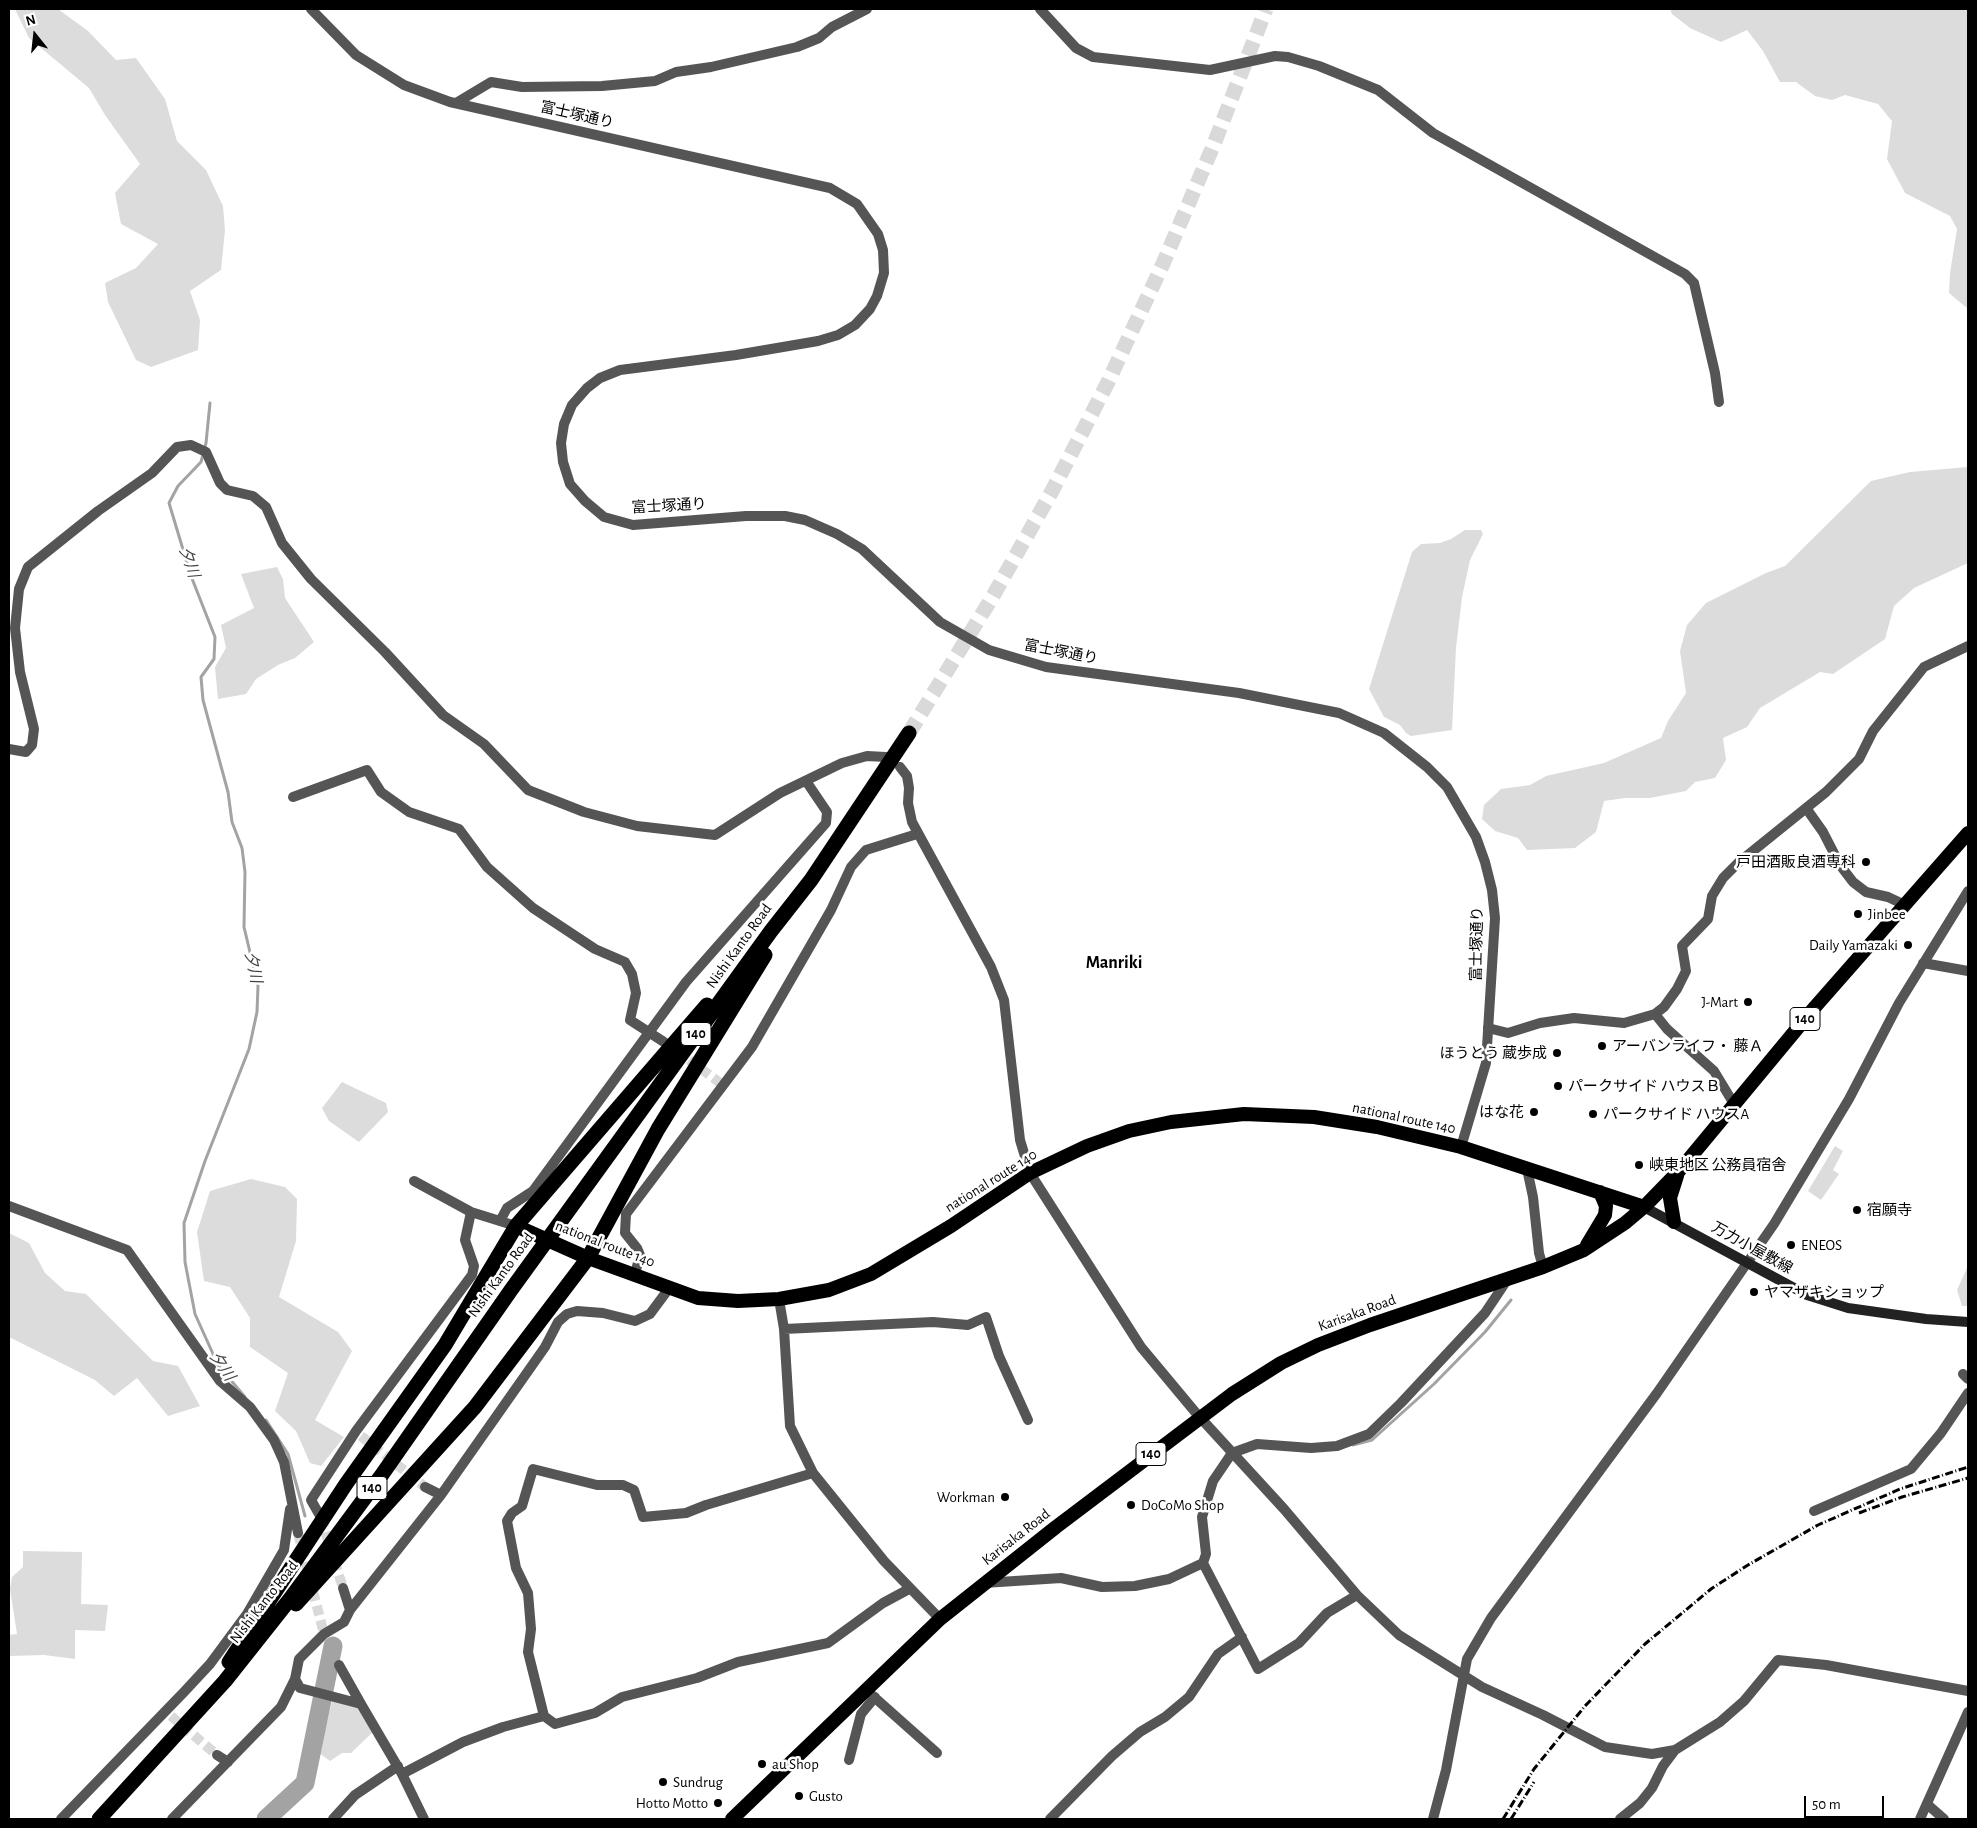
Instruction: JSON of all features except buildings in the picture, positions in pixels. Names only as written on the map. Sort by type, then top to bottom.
[{"type":"highway","name":"Nishi Kanto Road","points":[[100,1819],[226,1681],[290,1599],[375,1484],[511,1290],[771,930],[811,880],[909,733]]},
{"type":"highway","name":"Karisaka Road","points":[[732,1819],[870,1693],[940,1619],[1201,1417],[1281,1363],[1318,1345],[1370,1325],[1543,1267],[1584,1250],[1625,1223],[1644,1207],[1679,1171],[1734,1104],[1968,833]]},
{"type":"highway","points":[[226,1681],[475,1407],[588,1258],[658,1129],[811,880]]},
{"type":"highway","points":[[100,1819],[226,1666],[346,1484],[445,1345],[516,1226],[771,930]]},
{"type":"highway","name":"national route 140","points":[[516,1226],[588,1258],[698,1298],[738,1301],[779,1299],[829,1290],[871,1274],[951,1226],[1030,1172],[1087,1146],[1129,1131],[1190,1120],[1244,1114],[1314,1117],[1378,1127],[1461,1147],[1644,1207]]},
{"type":"highway","points":[[1674,1222],[1670,1198],[1679,1171]]},
{"type":"highway","points":[[1584,1250],[1605,1215],[1606,1206],[1600,1192]]},
{"type":"main road","name":"万力小屋敷線","points":[[1644,1207],[1807,1295],[1848,1308],[1926,1319],[1968,1322]]},
{"type":"street","name":"富士塚通り","points":[[311,9],[356,54],[404,85],[456,103],[830,188],[857,204],[878,234],[883,250],[884,273],[877,296],[870,309],[856,325],[838,335],[818,341],[736,355],[620,370],[600,378],[587,388],[572,404],[564,424],[561,443],[563,462],[570,484],[585,501],[604,517],[633,525],[746,516],[785,516],[805,520],[850,540],[940,622],[1001,655],[1046,667],[1239,693],[1330,712],[1384,733],[1427,767],[1446,787],[1476,837],[1492,890],[1495,918],[1486,1063],[1461,1147]]},
{"type":"street","points":[[456,103],[491,82],[522,87],[602,86],[655,80],[676,72],[711,67],[797,47],[819,38],[832,27],[867,9]]},
{"type":"street","points":[[1040,9],[1076,48],[1092,57],[1210,70],[1275,56],[1288,57],[1320,66],[1378,90],[1432,133],[1685,274],[1694,283],[1720,402]]},
{"type":"street","points":[[9,749],[26,752],[32,745],[34,729],[20,672],[15,628],[19,589],[28,567],[98,511],[152,473],[177,447],[191,445],[206,452],[220,484],[228,490],[253,496],[266,507],[282,543],[311,579],[386,652],[443,715],[484,744],[528,790],[584,812],[637,826],[715,835],[780,793],[842,763],[867,756],[886,757]]},
{"type":"street","points":[[1488,1028],[1508,1033],[1540,1023],[1574,1018],[1624,1023],[1655,1014],[1664,1007],[1677,990],[1686,971],[1682,946],[1708,919],[1712,896],[1723,878],[1738,863],[1806,808],[1859,759],[1873,731],[1924,667],[1968,646]]},
{"type":"street","points":[[900,767],[907,776],[909,788],[908,803],[917,834],[991,967],[1004,1000],[1020,1140],[1030,1172],[1140,1347],[1232,1453],[1284,1509],[1357,1595],[1399,1635],[1463,1676],[1605,1747],[1652,1754],[1675,1750],[1720,1722],[1744,1701],[1778,1660],[1826,1665],[1968,1691]]},
{"type":"street","points":[[293,797],[367,770],[381,792],[409,812],[459,830],[487,868],[533,908],[595,949],[625,962],[632,974],[636,993],[630,1020],[664,1042]]},
{"type":"street","points":[[500,1221],[507,1208],[533,1191],[686,982],[826,823],[827,812],[806,781]]},
{"type":"street","points":[[1806,808],[1824,832],[1840,865],[1854,882],[1866,892],[1888,897],[1905,905]]},
{"type":"street","points":[[635,1274],[640,1255],[625,1233],[626,1214],[752,1047],[831,910],[851,867],[866,850],[917,834]]},
{"type":"street","points":[[1433,1819],[1446,1770],[1467,1659],[1491,1618],[1657,1393],[1748,1264],[1797,1189],[1924,964],[1968,892]]},
{"type":"street","points":[[1924,964],[1968,971]]},
{"type":"street","points":[[1655,1014],[1667,1029],[1714,1071],[1734,1104]]},
{"type":"street","points":[[1527,1169],[1534,1197],[1539,1252],[1543,1267]]},
{"type":"street","points":[[414,1181],[471,1212],[516,1226]]},
{"type":"street","points":[[9,1206],[127,1250],[220,1381],[250,1407],[274,1440],[284,1462],[298,1533]]},
{"type":"street","points":[[319,1514],[311,1500],[472,1275],[474,1266],[465,1240],[471,1212]]},
{"type":"street","points":[[1357,1595],[1327,1613],[1299,1643],[1258,1669],[1203,1563],[1206,1554],[1202,1517],[1213,1481],[1232,1453],[1257,1444],[1311,1448],[1337,1446],[1369,1434],[1401,1403],[1485,1313],[1507,1280]]},
{"type":"street","points":[[172,1819],[282,1707],[295,1679],[299,1659],[324,1634],[344,1622],[350,1610],[441,1495],[545,1347],[558,1322],[567,1314],[577,1311],[603,1313],[635,1321],[650,1314],[670,1287]]},
{"type":"street","points":[[779,1299],[784,1329],[790,1426],[814,1473],[909,1589],[940,1619]]},
{"type":"street","points":[[784,1329],[933,1322],[968,1325],[986,1317],[999,1356],[1028,1420]]},
{"type":"street","points":[[1814,1511],[1911,1469],[1941,1433],[1968,1393]]},
{"type":"street","points":[[814,1473],[706,1505],[686,1514],[643,1517],[634,1490],[624,1485],[597,1485],[533,1469],[522,1506],[512,1512],[507,1521],[516,1568],[528,1594],[531,1629],[528,1652],[544,1716],[556,1724],[595,1713],[622,1697],[697,1678],[738,1662],[828,1643],[883,1603],[909,1589]]},
{"type":"street","points":[[425,1487],[441,1495]]},
{"type":"street","points":[[61,1819],[168,1713],[210,1664],[247,1614],[284,1550],[291,1501]]},
{"type":"street","points":[[983,1584],[1061,1578],[1102,1587],[1135,1586],[1169,1579],[1203,1563]]},
{"type":"street","points":[[343,1588],[350,1610]]},
{"type":"street","points":[[1050,1819],[1112,1756],[1140,1732],[1165,1717],[1189,1697],[1218,1654],[1242,1637]]},
{"type":"street","points":[[338,1665],[400,1770],[424,1819]]},
{"type":"street","points":[[295,1679],[300,1688],[361,1704]]},
{"type":"street","points":[[850,1760],[861,1714],[870,1693],[937,1753]]},
{"type":"street","points":[[1920,1819],[1928,1805],[1968,1712]]},
{"type":"street","points":[[333,1819],[355,1795],[400,1770],[463,1742],[544,1716]]},
{"type":"street","points":[[1620,1819],[1646,1795],[1675,1750]]},
{"type":"street","points":[[217,1754],[228,1762]]},
{"type":"street","points":[[1928,1805],[1944,1819]]},
{"type":"shaded area","points":[[15,9],[58,9],[88,31],[116,60],[136,58],[165,99],[177,141],[206,170],[223,206],[225,230],[221,270],[190,291],[200,320],[198,350],[151,367],[136,360],[108,302],[105,283],[136,268],[158,244],[121,224],[115,193],[140,164],[105,115],[89,88],[29,38]]},
{"type":"shaded area","points":[[1670,9],[1968,9],[1968,309],[1949,293],[1957,229],[1950,216],[1905,193],[1887,159],[1892,121],[1878,104],[1845,95],[1832,100],[1815,96],[1796,82],[1780,82],[1763,51],[1747,30],[1721,42],[1690,28],[1672,14]]},
{"type":"shaded area","points":[[1968,467],[1968,563],[1914,588],[1894,606],[1885,639],[1833,674],[1820,672],[1760,708],[1747,727],[1723,738],[1726,760],[1715,778],[1695,782],[1686,791],[1650,798],[1625,798],[1604,801],[1596,832],[1575,848],[1527,850],[1518,838],[1495,831],[1482,819],[1484,805],[1501,789],[1530,785],[1546,776],[1604,763],[1661,738],[1668,721],[1686,693],[1680,651],[1687,625],[1706,603],[1766,573],[1785,566],[1871,481],[1910,472]]},
{"type":"shaded area","points":[[1465,530],[1481,530],[1483,534],[1470,560],[1462,597],[1456,648],[1452,730],[1411,736],[1400,725],[1384,717],[1369,689],[1412,552],[1421,544],[1440,543],[1451,539]]},
{"type":"shaded area","points":[[277,567],[283,579],[285,598],[314,642],[295,658],[278,665],[256,679],[246,694],[218,699],[215,667],[226,648],[221,625],[254,608],[241,574]]},
{"type":"shaded area","points":[[342,1082],[386,1103],[388,1112],[359,1142],[329,1121],[322,1108]]},
{"type":"shaded area","points":[[1835,1146],[1843,1151],[1833,1170],[1839,1174],[1821,1200],[1808,1191]]},
{"type":"shaded area","points":[[251,1179],[285,1187],[297,1199],[296,1241],[279,1297],[338,1332],[352,1351],[315,1420],[344,1437],[321,1466],[310,1463],[296,1431],[275,1411],[288,1373],[250,1347],[250,1318],[230,1287],[204,1281],[197,1232],[210,1191]]},
{"type":"shaded area","points":[[9,1233],[29,1243],[45,1273],[65,1291],[86,1294],[153,1361],[178,1366],[200,1406],[168,1416],[137,1378],[114,1396],[95,1380],[9,1337]]},
{"type":"shaded area","points":[[1968,1266],[1968,1306],[1962,1306],[1957,1290]]},
{"type":"shaded area","points":[[23,1551],[82,1552],[81,1604],[108,1605],[105,1631],[75,1630],[75,1659],[44,1655],[9,1656],[9,1635],[17,1634],[10,1589],[12,1577],[23,1567]]},
{"type":"shaded area","points":[[333,1697],[361,1704],[376,1729],[351,1753],[342,1753],[330,1761],[319,1753]]},
{"type":"waterway","name":"夕川","points":[[210,403],[206,443],[201,462],[178,486],[169,503],[191,576],[215,637],[214,659],[201,677],[203,700],[228,792],[232,822],[242,848],[245,872],[244,927],[258,986],[257,1012],[249,1049],[205,1161],[184,1223],[185,1262],[195,1314],[218,1365],[245,1397]]},
{"type":"waterway","points":[[1353,1445],[1372,1440],[1434,1384],[1485,1332],[1511,1300]]},
{"type":"waterway","name":"夕川","points":[[266,1420],[288,1454],[305,1516]]},
{"type":"waterway","name":"夕川","points":[[266,1819],[305,1783],[333,1646]]},
{"type":"tunnel","points":[[909,733],[993,596],[1052,491],[1108,382],[1162,266],[1214,144],[1266,9]]},
{"type":"tunnel","points":[[677,1051],[723,1085]]},
{"type":"tunnel","points":[[361,1436],[425,1487]]},
{"type":"tunnel","points":[[321,1518],[343,1588]]},
{"type":"tunnel","points":[[298,1533],[324,1634]]},
{"type":"tunnel","points":[[171,1716],[217,1755]]},
{"type":"railway","points":[[1503,1819],[1534,1769],[1585,1706],[1645,1644],[1711,1589],[1748,1565],[1818,1525],[1900,1489],[1968,1467]]},
{"type":"railway","points":[[1859,1513],[1902,1497],[1968,1478]]},
{"type":"railway","points":[[1511,1819],[1534,1782]]},
{"type":"place","name":"戸田酒販良酒専科","points":[[1866,862]]},
{"type":"place","name":"Jinbee","points":[[1858,914]]},
{"type":"place","name":"Daily Yamazaki","points":[[1908,945]]},
{"type":"place","name":"J-Mart","points":[[1748,1002]]},
{"type":"place","name":"アーバンライフ・ 藤Ａ","points":[[1602,1046]]},
{"type":"place","name":"ほうとう 蔵歩成","points":[[1557,1053]]},
{"type":"place","name":"パークサイド ハウスＢ","points":[[1558,1086]]},
{"type":"place","name":"はな花","points":[[1534,1112]]},
{"type":"place","name":"パークサイド ハウスA","points":[[1593,1114]]},
{"type":"place","name":"峡東地区 公務員宿舎","points":[[1639,1165]]},
{"type":"place","name":"宿願寺","points":[[1857,1210]]},
{"type":"place","name":"ENEOS","points":[[1791,1245]]},
{"type":"place","name":"ヤマザキショップ","points":[[1754,1292]]},
{"type":"place","name":"Workman","points":[[1005,1497]]},
{"type":"place","name":"DoCoMo Shop","points":[[1131,1505]]},
{"type":"place","name":"au Shop","points":[[762,1764]]},
{"type":"place","name":"Sundrug","points":[[663,1782]]},
{"type":"place","name":"Gusto","points":[[799,1796]]},
{"type":"place","name":"Hotto Motto","points":[[718,1803]]},
{"type":"district","name":"Manriki","points":[[1114,963]]}]
